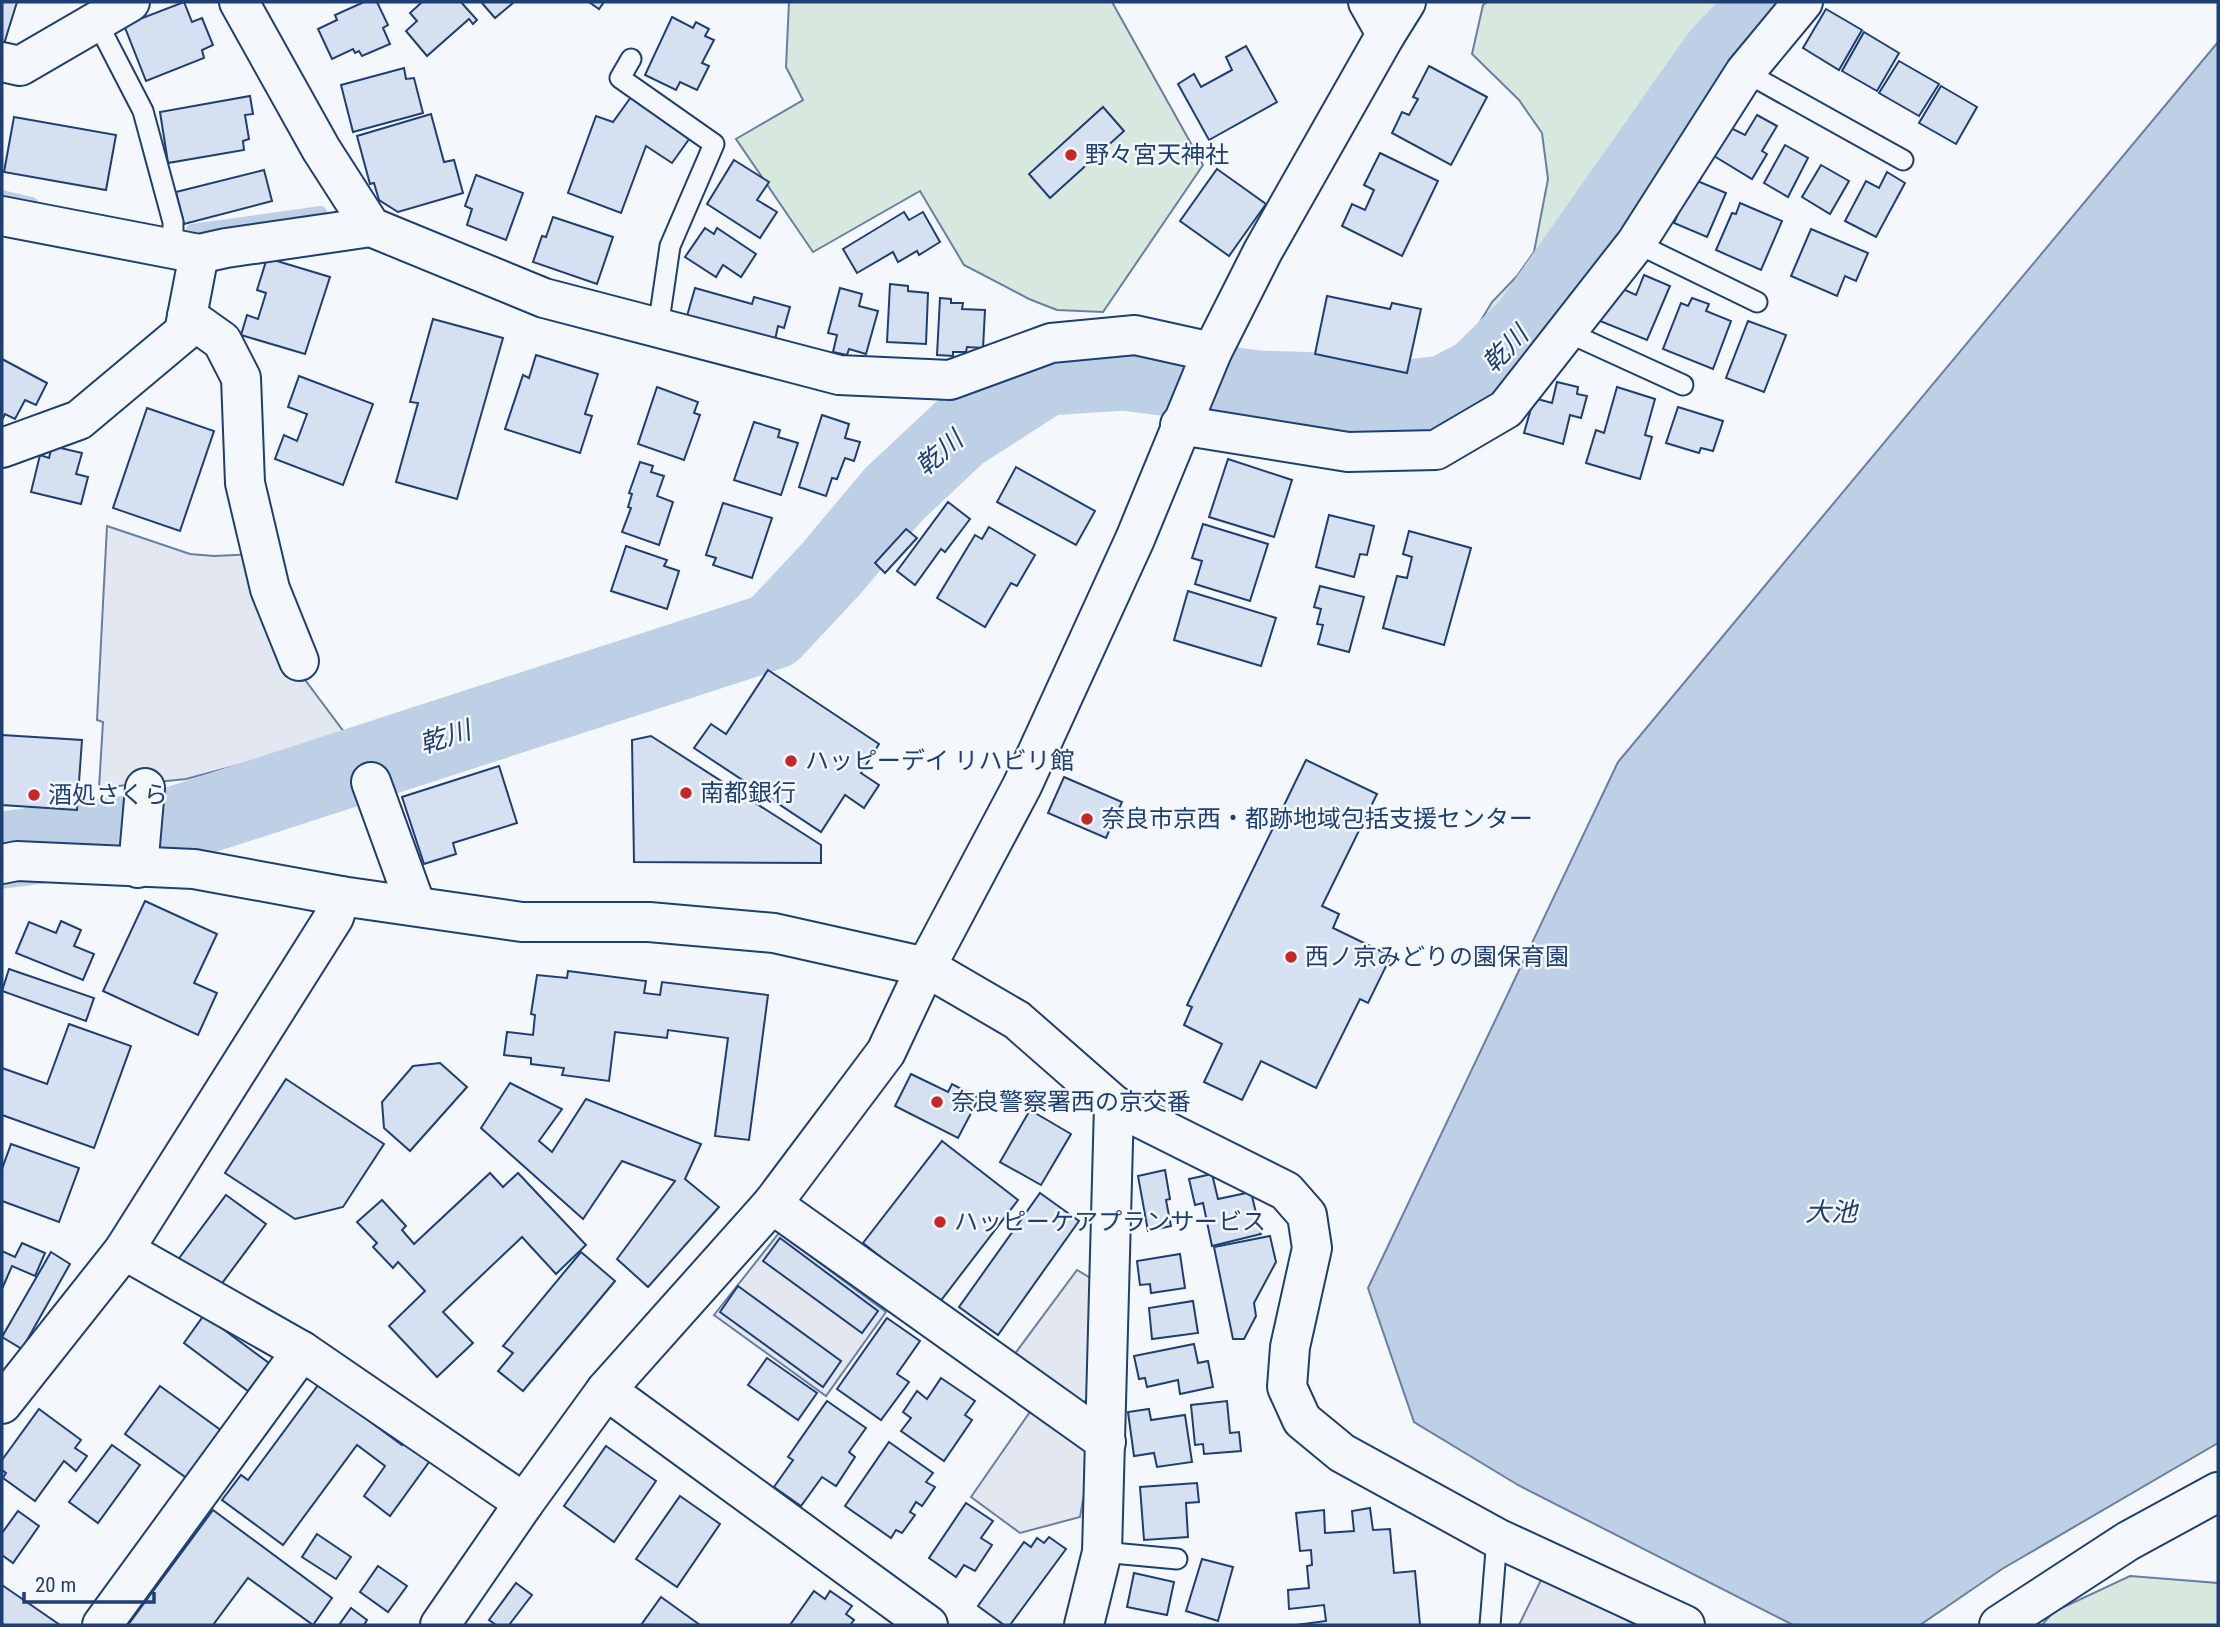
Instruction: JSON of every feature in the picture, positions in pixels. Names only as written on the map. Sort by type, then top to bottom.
[{"type":"street","points":[[2,62],[20,66],[130,2]]},
{"type":"street","points":[[239,2],[321,149],[371,227]]},
{"type":"street","points":[[442,1624],[524,1503],[606,1391],[772,1204],[886,1052],[926,967],[1022,786],[1135,539],[1212,352],[1377,18],[1406,2]]},
{"type":"street","points":[[1180,425],[1348,452],[1436,450],[1506,410],[1636,243],[1745,72],[1804,2]]},
{"type":"street","points":[[2,216],[186,252],[371,227],[544,298],[839,375],[950,380],[1051,343],[1135,335],[1212,352]]},
{"type":"street","points":[[2,448],[79,420],[184,332],[187,316],[186,252]]},
{"type":"street","points":[[187,316],[222,341],[241,378],[245,483],[270,589],[299,661]]},
{"type":"street","points":[[371,782],[416,906]]},
{"type":"street","points":[[138,868],[145,788]]},
{"type":"street","points":[[2,864],[17,861],[194,869],[341,896],[522,922],[649,922],[774,933],[926,967],[1017,1020],[1114,1105],[1286,1191],[1307,1215],[1312,1248],[1290,1347],[1287,1388],[1302,1420],[1342,1453],[1497,1538],[1685,1625]]},
{"type":"street","points":[[2,1404],[124,1250],[334,917],[341,896]]},
{"type":"street","points":[[1084,1625],[1102,1552],[1114,1105]]},
{"type":"street","points":[[772,1204],[1106,1442]]},
{"type":"street","points":[[124,1250],[302,1351],[524,1503]]},
{"type":"street","points":[[102,1625],[302,1351]]},
{"type":"street","points":[[606,1391],[928,1625]]},
{"type":"street","points":[[1999,1625],[2127,1541],[2218,1492]]},
{"type":"lane","points":[[97,22],[143,111],[173,222],[186,252]]},
{"type":"lane","points":[[631,59],[620,78],[714,144],[670,246],[658,328]]},
{"type":"lane","points":[[1745,72],[1903,160]]},
{"type":"lane","points":[[1636,243],[1757,302]]},
{"type":"lane","points":[[1567,332],[1683,386]]},
{"type":"lane","points":[[1490,1625],[1497,1538]]},
{"type":"lane","points":[[1102,1552],[1177,1559]]},
{"type":"shaded area","points":[[789,2],[1112,2],[1203,165],[1103,312],[1057,310],[1029,299],[964,265],[920,191],[813,252],[736,139],[803,100],[786,67]]},
{"type":"shaded area","points":[[1487,2],[1757,2],[1727,34],[1673,104],[1536,305],[1490,356],[1474,358],[1471,337],[1492,302],[1517,276],[1534,252],[1548,179],[1542,133],[1519,100],[1472,54],[1483,5]]},
{"type":"shaded area","points":[[107,526],[190,554],[256,554],[294,665],[347,736],[186,779],[99,788],[103,722],[97,720]]},
{"type":"shaded area","points":[[779,1233],[886,1312],[826,1396],[714,1315]]},
{"type":"shaded area","points":[[1077,1270],[1092,1279],[1089,1398],[1083,1403],[1011,1359]]},
{"type":"shaded area","points":[[1032,1409],[1092,1450],[1080,1517],[1020,1533],[971,1497]]},
{"type":"shaded area","points":[[2130,1576],[2218,1583],[2218,1625],[2042,1625],[2053,1612]]},
{"type":"shaded area","points":[[1542,1578],[1637,1625],[1519,1625]]},
{"type":"water","name":"大池","points":[[2218,42],[2218,1443],[2002,1569],[1920,1625],[1793,1625],[1518,1485],[1414,1422],[1368,1288],[1618,762]]},
{"type":"building","points":[[2,2],[17,2],[3,47],[2,46]]},
{"type":"building","points":[[184,2],[192,22],[202,18],[213,45],[202,50],[204,58],[146,81],[124,25]]},
{"type":"building","points":[[364,2],[377,2],[388,25],[383,28],[390,44],[362,56],[359,51],[355,53],[353,49],[332,59],[318,29],[337,20],[335,15]]},
{"type":"building","points":[[422,2],[461,2],[477,20],[473,24],[469,19],[427,56],[406,31],[417,21],[410,13]]},
{"type":"building","points":[[481,2],[511,2],[513,3],[495,18]]},
{"type":"building","points":[[589,2],[604,2],[599,9]]},
{"type":"building","points":[[1826,9],[1862,30],[1839,70],[1803,48]]},
{"type":"building","points":[[672,17],[693,28],[696,22],[709,29],[705,36],[714,40],[702,63],[709,66],[697,90],[680,82],[676,90],[645,75]]},
{"type":"building","points":[[1864,32],[1899,53],[1877,91],[1842,71]]},
{"type":"building","points":[[1246,46],[1277,102],[1209,140],[1178,84],[1194,74],[1201,87],[1232,70],[1226,57]]},
{"type":"building","points":[[1899,61],[1939,84],[1919,116],[1879,93]]},
{"type":"building","points":[[1429,66],[1487,97],[1451,165],[1392,133],[1402,112],[1409,115],[1418,99],[1413,97]]},
{"type":"building","points":[[404,68],[406,79],[414,78],[423,113],[353,132],[341,85]]},
{"type":"building","points":[[1941,86],[1977,107],[1956,144],[1919,123]]},
{"type":"building","points":[[250,96],[253,114],[245,115],[249,139],[243,141],[244,150],[168,163],[160,112]]},
{"type":"building","points":[[631,97],[692,135],[672,163],[646,146],[621,213],[568,193],[596,116],[613,122]]},
{"type":"building","points":[[1103,107],[1124,131],[1050,198],[1029,174]]},
{"type":"building","points":[[431,114],[444,162],[454,160],[463,193],[398,212],[379,200],[374,183],[370,184],[357,136]]},
{"type":"building","points":[[1757,115],[1777,126],[1762,151],[1767,154],[1752,179],[1714,156],[1731,128],[1745,135]]},
{"type":"building","points":[[14,117],[116,135],[106,190],[4,172]]},
{"type":"building","points":[[1785,145],[1808,158],[1788,197],[1764,183]]},
{"type":"building","points":[[1380,153],[1438,181],[1402,256],[1342,226],[1352,204],[1365,210],[1374,190],[1364,185]]},
{"type":"building","points":[[734,160],[769,182],[757,200],[777,212],[760,238],[707,204]]},
{"type":"building","points":[[1821,165],[1849,181],[1830,214],[1802,197]]},
{"type":"building","points":[[1217,169],[1266,204],[1229,256],[1180,221]]},
{"type":"building","points":[[264,170],[272,201],[184,224],[176,192]]},
{"type":"building","points":[[1887,172],[1905,183],[1876,237],[1845,221],[1866,181],[1879,188]]},
{"type":"building","points":[[476,175],[523,193],[506,240],[467,225],[472,209],[465,206]]},
{"type":"building","points":[[1688,177],[1726,193],[1707,237],[1674,223],[1688,191]]},
{"type":"building","points":[[1740,203],[1782,221],[1761,270],[1716,250],[1732,213],[1736,214]]},
{"type":"building","points":[[904,212],[909,220],[923,212],[940,242],[919,255],[917,251],[898,262],[893,252],[857,273],[843,249]]},
{"type":"building","points":[[553,217],[613,237],[597,284],[533,262],[542,236],[546,237]]},
{"type":"building","points":[[705,228],[714,234],[717,228],[756,254],[741,277],[723,265],[716,277],[685,257]]},
{"type":"building","points":[[1811,229],[1868,253],[1856,281],[1845,276],[1837,296],[1791,276]]},
{"type":"building","points":[[267,258],[330,277],[305,354],[241,335],[247,315],[258,319],[266,293],[257,290]]},
{"type":"building","points":[[1644,275],[1670,286],[1647,340],[1600,321],[1614,285],[1636,295]]},
{"type":"building","points":[[890,284],[908,286],[908,291],[928,293],[926,344],[887,342]]},
{"type":"building","points":[[695,288],[752,304],[754,297],[790,307],[784,328],[778,326],[775,340],[687,316]]},
{"type":"building","points":[[840,288],[862,294],[859,306],[878,311],[866,354],[849,349],[847,355],[833,352],[837,335],[828,333]]},
{"type":"building","points":[[1327,296],[1390,309],[1392,303],[1421,309],[1407,373],[1315,354]]},
{"type":"building","points":[[940,298],[951,299],[951,303],[963,303],[962,309],[985,310],[983,348],[967,347],[966,352],[953,352],[953,356],[937,355]]},
{"type":"building","points":[[1692,298],[1709,304],[1706,311],[1731,321],[1713,369],[1663,349],[1681,303],[1688,306]]},
{"type":"building","points":[[433,319],[503,338],[457,499],[396,482],[418,403],[410,402]]},
{"type":"building","points":[[1748,321],[1786,335],[1764,392],[1726,378]]},
{"type":"building","points":[[536,355],[598,374],[585,414],[592,416],[580,453],[505,429],[523,375],[529,378]]},
{"type":"building","points":[[2,359],[47,383],[36,405],[25,400],[15,419],[5,414],[2,420]]},
{"type":"building","points":[[299,376],[373,404],[343,485],[275,459],[284,435],[297,441],[307,414],[288,407]]},
{"type":"building","points":[[1557,382],[1578,387],[1577,394],[1587,396],[1581,418],[1570,415],[1563,444],[1524,433],[1534,398],[1552,403]]},
{"type":"building","points":[[657,387],[698,402],[694,413],[700,415],[684,460],[638,444]]},
{"type":"building","points":[[1617,387],[1655,399],[1645,435],[1652,437],[1640,479],[1586,463],[1596,430],[1604,433]]},
{"type":"building","points":[[1678,407],[1723,421],[1713,451],[1701,448],[1699,453],[1666,443]]},
{"type":"building","points":[[147,408],[214,431],[180,531],[113,508]]},
{"type":"building","points":[[822,415],[849,424],[845,438],[860,442],[854,461],[845,458],[837,479],[832,478],[826,496],[799,487]]},
{"type":"building","points":[[754,422],[780,430],[778,437],[798,443],[781,495],[734,480]]},
{"type":"building","points":[[52,446],[82,453],[76,474],[88,477],[81,504],[31,492],[40,455],[49,458]]},
{"type":"building","points":[[1228,459],[1292,480],[1274,537],[1209,517]]},
{"type":"building","points":[[640,462],[653,466],[651,472],[664,476],[657,496],[673,502],[659,545],[622,532],[631,508],[628,507],[632,494],[629,493]]},
{"type":"building","points":[[1016,467],[1095,511],[1076,545],[997,502]]},
{"type":"building","points":[[948,502],[970,519],[945,552],[941,549],[915,585],[897,571]]},
{"type":"building","points":[[723,503],[772,518],[752,578],[713,565],[716,558],[706,555]]},
{"type":"building","points":[[1329,515],[1374,526],[1367,555],[1360,554],[1354,577],[1316,567]]},
{"type":"building","points":[[1203,524],[1268,544],[1250,601],[1195,584],[1202,561],[1192,558]]},
{"type":"building","points":[[989,527],[1035,555],[1017,586],[1011,583],[985,627],[937,598],[975,535],[982,539]]},
{"type":"building","points":[[906,529],[917,538],[885,573],[875,563]]},
{"type":"building","points":[[1409,531],[1471,548],[1444,645],[1383,628],[1397,576],[1407,578],[1412,557],[1403,554]]},
{"type":"building","points":[[626,546],[667,560],[664,566],[679,571],[667,609],[611,591]]},
{"type":"building","points":[[1320,586],[1364,597],[1349,652],[1318,644],[1323,625],[1317,624],[1321,609],[1314,607]]},
{"type":"building","points":[[1188,591],[1276,618],[1261,666],[1174,640]]},
{"type":"building","name":"ハッピーデイ リハビリ館","points":[[768,670],[879,744],[861,773],[879,785],[864,808],[845,795],[821,832],[694,748],[711,724],[726,734]]},
{"type":"building","points":[[2,735],[82,740],[77,810],[2,805]]},
{"type":"building","name":"南都銀行","points":[[651,736],[821,845],[821,863],[634,862],[632,740]]},
{"type":"building","points":[[1306,760],[1377,794],[1322,906],[1339,914],[1333,928],[1391,956],[1368,1003],[1360,999],[1316,1088],[1261,1061],[1242,1100],[1204,1082],[1222,1044],[1184,1025],[1192,1007],[1187,1005]]},
{"type":"building","points":[[499,766],[517,823],[453,843],[456,854],[424,864],[402,797]]},
{"type":"building","points":[[1064,777],[1122,802],[1106,838],[1048,813]]},
{"type":"building","points":[[145,901],[217,934],[194,983],[217,993],[198,1035],[103,991]]},
{"type":"building","points":[[61,921],[81,930],[74,946],[94,954],[83,980],[16,953],[29,922],[56,933]]},
{"type":"building","points":[[9,969],[94,998],[86,1021],[2,991]]},
{"type":"building","points":[[568,971],[646,981],[644,993],[660,995],[662,982],[768,995],[749,1140],[715,1136],[728,1038],[668,1030],[667,1038],[615,1032],[609,1081],[562,1075],[564,1068],[531,1064],[531,1058],[504,1055],[507,1032],[533,1035],[535,1015],[531,1014],[537,975],[567,978]]},
{"type":"building","points":[[69,1024],[131,1046],[94,1148],[2,1115],[2,1068],[47,1084]]},
{"type":"building","points":[[440,1063],[467,1087],[410,1151],[384,1128],[382,1102],[413,1066]]},
{"type":"building","name":"奈良警察署西の京交番","points":[[911,1074],[948,1092],[952,1084],[979,1098],[958,1138],[895,1106]]},
{"type":"building","points":[[286,1079],[384,1144],[343,1207],[295,1219],[225,1173]]},
{"type":"building","points":[[510,1083],[562,1109],[539,1141],[552,1152],[586,1099],[701,1144],[685,1179],[719,1207],[648,1287],[617,1259],[675,1181],[622,1161],[583,1219],[481,1128]]},
{"type":"building","points":[[1030,1110],[1071,1134],[1041,1185],[1000,1162]]},
{"type":"building","name":"ハッピーケアプランサービス","points":[[942,1141],[1018,1200],[939,1303],[863,1243]]},
{"type":"building","points":[[11,1144],[79,1168],[59,1222],[2,1201],[2,1169]]},
{"type":"building","points":[[1165,1170],[1170,1199],[1166,1200],[1171,1226],[1148,1231],[1138,1176]]},
{"type":"building","points":[[490,1173],[503,1187],[518,1173],[586,1245],[556,1274],[522,1237],[443,1312],[473,1343],[437,1377],[389,1326],[425,1291],[398,1262],[393,1268],[373,1247],[377,1243],[357,1222],[382,1200],[406,1226],[402,1230],[414,1244]]},
{"type":"building","points":[[1212,1174],[1218,1199],[1251,1192],[1261,1234],[1212,1246],[1203,1203],[1195,1205],[1189,1179]]},
{"type":"building","points":[[1040,1193],[1079,1221],[998,1335],[959,1307]]},
{"type":"building","points":[[226,1195],[266,1224],[217,1290],[177,1261]]},
{"type":"building","points":[[1270,1236],[1276,1262],[1254,1303],[1256,1316],[1244,1339],[1233,1339],[1214,1247]]},
{"type":"building","points":[[780,1238],[878,1311],[862,1333],[763,1261]]},
{"type":"building","points":[[22,1243],[45,1253],[35,1276],[12,1266],[2,1289],[2,1251],[15,1257]]},
{"type":"building","points":[[51,1252],[70,1264],[22,1349],[2,1337]]},
{"type":"building","points":[[581,1252],[615,1281],[523,1391],[498,1371],[513,1353],[503,1346]]},
{"type":"building","points":[[1180,1254],[1185,1288],[1151,1293],[1150,1284],[1140,1285],[1137,1261]]},
{"type":"building","points":[[738,1286],[841,1361],[823,1387],[720,1312]]},
{"type":"building","points":[[1193,1301],[1198,1333],[1152,1339],[1149,1308]]},
{"type":"building","points":[[204,1315],[269,1363],[248,1391],[184,1343]]},
{"type":"building","points":[[887,1318],[920,1341],[897,1374],[909,1382],[881,1420],[837,1389]]},
{"type":"building","points":[[1194,1344],[1198,1363],[1208,1361],[1213,1387],[1180,1394],[1178,1380],[1147,1387],[1145,1378],[1139,1379],[1134,1356]]},
{"type":"building","points":[[767,1358],[817,1393],[798,1420],[748,1385]]},
{"type":"building","points":[[941,1378],[975,1401],[965,1415],[972,1420],[944,1461],[901,1431],[911,1418],[903,1412],[917,1391],[927,1399]]},
{"type":"building","points":[[319,1384],[402,1445],[406,1439],[432,1458],[390,1516],[364,1496],[385,1466],[357,1445],[283,1545],[222,1500],[241,1475],[248,1480]]},
{"type":"building","points":[[160,1386],[222,1431],[188,1479],[125,1434]]},
{"type":"building","points":[[827,1401],[866,1428],[849,1452],[855,1457],[836,1486],[822,1477],[801,1506],[774,1487],[793,1460],[788,1457]]},
{"type":"building","points":[[1227,1401],[1230,1433],[1239,1432],[1241,1451],[1204,1454],[1203,1444],[1195,1445],[1191,1405]]},
{"type":"building","points":[[39,1409],[81,1440],[75,1448],[87,1456],[76,1471],[64,1461],[35,1501],[3,1478],[6,1473],[2,1470],[2,1460]]},
{"type":"building","points":[[1149,1409],[1151,1420],[1185,1415],[1192,1462],[1157,1467],[1154,1453],[1134,1456],[1128,1412]]},
{"type":"building","points":[[889,1442],[933,1473],[926,1482],[935,1487],[922,1506],[916,1502],[910,1512],[915,1515],[902,1533],[896,1530],[891,1538],[845,1506]]},
{"type":"building","points":[[112,1445],[140,1465],[98,1523],[69,1502]]},
{"type":"building","points":[[606,1446],[656,1481],[614,1542],[564,1506]]},
{"type":"building","points":[[1197,1483],[1199,1502],[1186,1503],[1188,1537],[1144,1540],[1140,1487]]},
{"type":"building","points":[[680,1496],[720,1524],[677,1587],[636,1559]]},
{"type":"building","points":[[966,1503],[993,1521],[981,1538],[992,1545],[975,1571],[964,1565],[956,1577],[929,1558]]},
{"type":"building","points":[[1370,1508],[1373,1530],[1390,1529],[1394,1573],[1415,1571],[1420,1625],[1296,1625],[1326,1621],[1324,1605],[1289,1609],[1288,1590],[1309,1588],[1307,1566],[1312,1565],[1311,1550],[1300,1551],[1296,1513],[1324,1510],[1325,1533],[1354,1531],[1352,1511]]},
{"type":"building","points":[[213,1510],[332,1598],[313,1625],[248,1578],[213,1625],[128,1625]]},
{"type":"building","points":[[18,1511],[39,1526],[13,1563],[2,1555],[2,1533]]},
{"type":"building","points":[[317,1534],[351,1557],[336,1579],[302,1557]]},
{"type":"building","points":[[1049,1537],[1066,1549],[1010,1625],[1004,1625],[978,1606],[1024,1542],[1031,1547],[1037,1538],[1044,1543]]},
{"type":"building","points":[[1202,1559],[1233,1567],[1218,1621],[1186,1611]]},
{"type":"building","points":[[378,1566],[407,1586],[388,1612],[360,1592]]},
{"type":"building","points":[[1134,1573],[1174,1582],[1167,1615],[1127,1607]]},
{"type":"building","points":[[516,1583],[532,1595],[509,1625],[496,1625],[489,1620]]},
{"type":"building","points":[[2,1585],[60,1625],[4,1625]]},
{"type":"building","points":[[814,1591],[825,1599],[830,1591],[852,1606],[846,1614],[854,1620],[850,1625],[790,1625]]},
{"type":"building","points":[[661,1597],[700,1625],[641,1625]]},
{"type":"building","points":[[351,1608],[367,1620],[364,1625],[339,1625]]},
{"type":"waterway","name":"乾川","points":[[2,850],[159,830],[773,631],[831,569],[894,494],[959,433],[1046,377],[1124,372],[1258,389],[1319,391],[1383,401],[1444,394],[1479,376],[1529,326],[1720,55],[1771,2]]},
{"type":"waterway","points":[[2,196],[32,203]]},
{"type":"waterway","points":[[192,230],[321,212]]},
{"type":"place","name":"野々宮天神社","points":[[1071,155]]},
{"type":"place","name":"ハッピーデイ リハビリ館","points":[[791,761]]},
{"type":"place","name":"南都銀行","points":[[686,793]]},
{"type":"place","name":"酒処さくら","points":[[34,795]]},
{"type":"place","name":"奈良市京西・都跡地域包括支援センター","points":[[1087,819]]},
{"type":"place","name":"西ノ京みどりの園保育園","points":[[1291,957]]},
{"type":"place","name":"奈良警察署西の京交番","points":[[937,1102]]},
{"type":"place","name":"ハッピーケアプランサービス","points":[[940,1222]]}]
